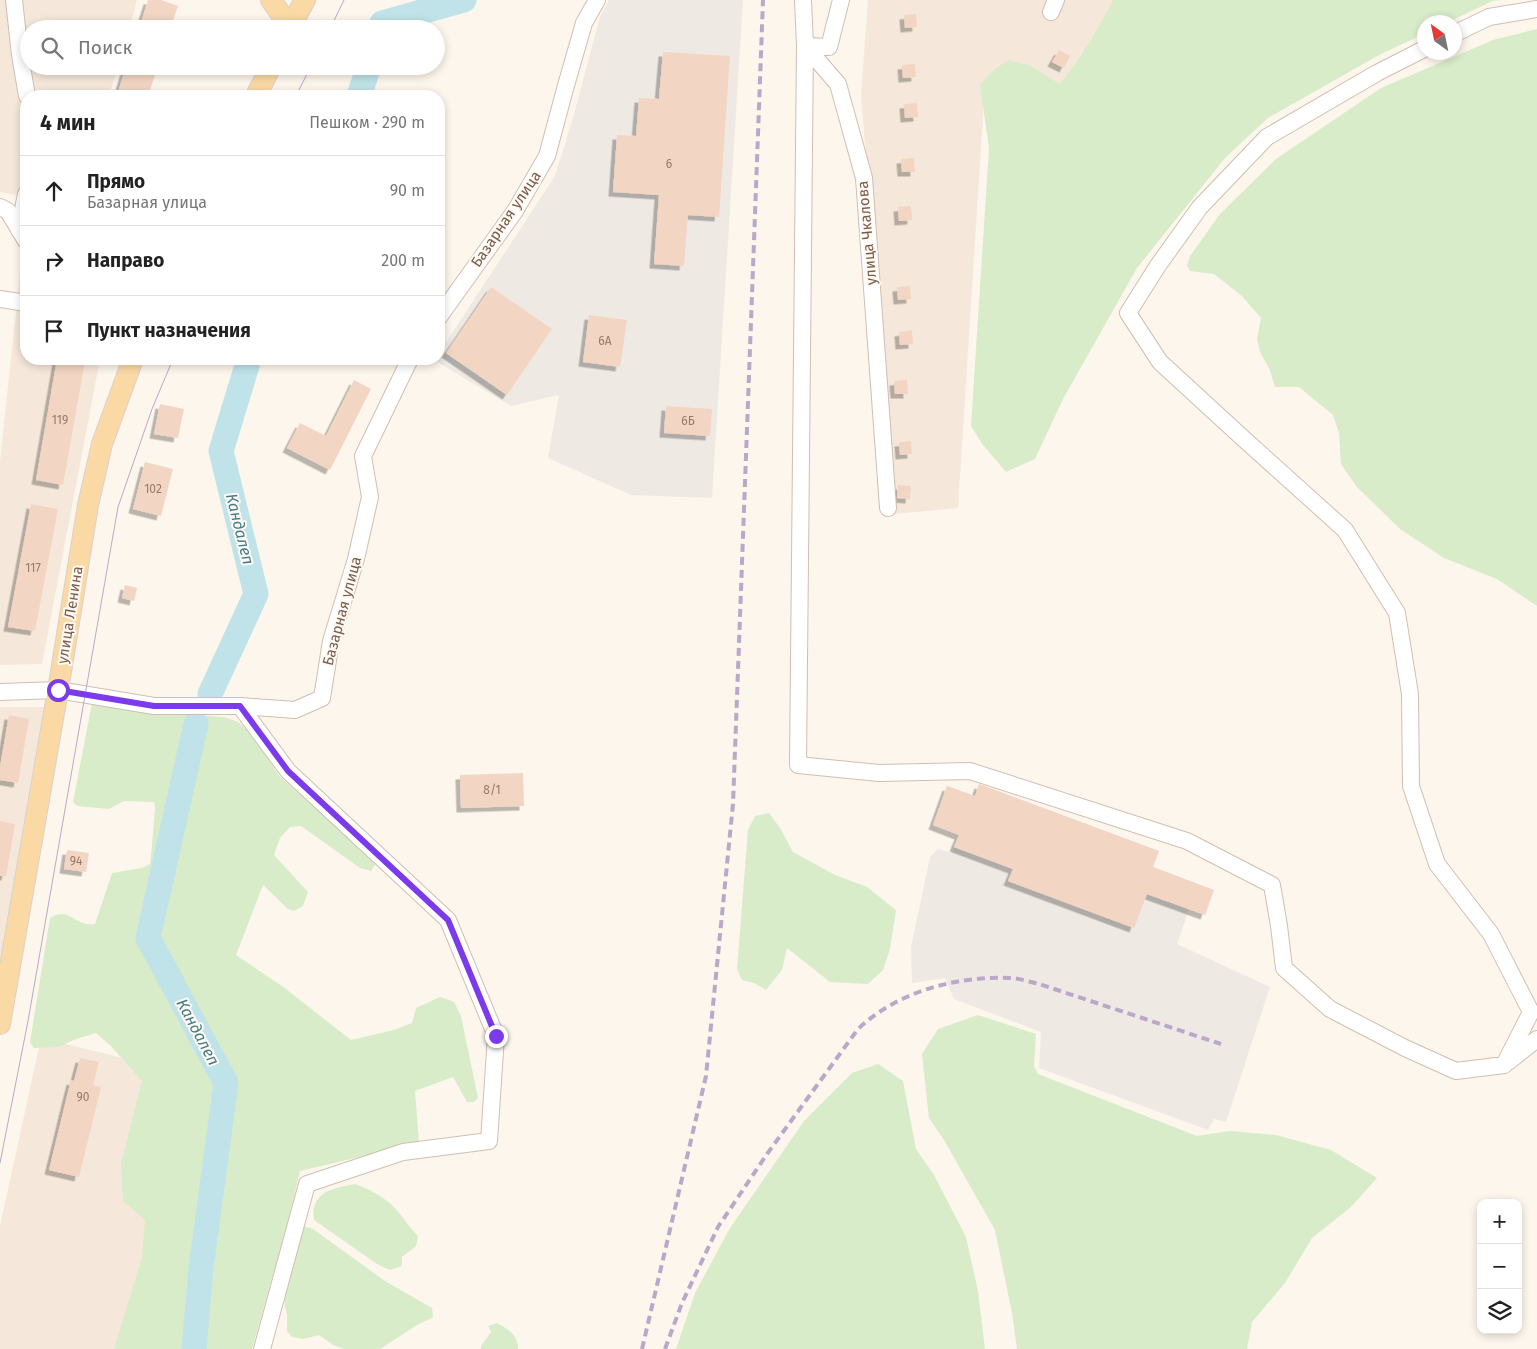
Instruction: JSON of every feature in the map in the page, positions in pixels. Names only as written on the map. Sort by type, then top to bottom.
[{"type":"main road","points":[[271,0],[284,20]]},
{"type":"main road","points":[[294,20],[306,0]]},
{"type":"main road","points":[[259,90],[266,75]]},
{"type":"main road","name":"улица Ленина","points":[[0,1024],[88,505],[102,444],[126,365]]},
{"type":"street","points":[[14,0],[20,55]]},
{"type":"street","name":"Базарная улица","points":[[445,309],[515,211],[548,156],[564,89],[584,23],[597,0]]},
{"type":"street","points":[[804,0],[798,765],[879,773],[970,770],[1187,841],[1272,885],[1284,968],[1330,1009],[1404,1048],[1456,1071],[1504,1065],[1537,1039]]},
{"type":"street","points":[[805,46],[829,47],[841,0]]},
{"type":"street","points":[[1462,30],[1489,17],[1537,9]]},
{"type":"street","name":"улица Чкалова","points":[[805,46],[838,84],[864,178],[888,508]]},
{"type":"street","points":[[1417,53],[1377,73],[1267,137],[1200,207],[1156,267],[1128,313],[1160,362],[1345,530],[1397,613],[1410,694],[1410,786],[1436,864],[1491,934],[1531,1012],[1504,1065]]},
{"type":"street","points":[[24,75],[27,90]]},
{"type":"street","points":[[0,207],[8,211],[20,230]]},
{"type":"street","points":[[0,299],[20,302]]},
{"type":"street","name":"Базарная улица","points":[[0,692],[58,690],[154,706],[240,706],[295,710],[322,698],[331,641],[356,560],[370,497],[363,456],[407,365]]},
{"type":"street","points":[[240,706],[288,771],[448,920],[496,1036],[489,1141],[403,1152],[307,1184],[262,1349]]},
{"type":"shaded area","points":[[0,0],[137,0],[131,20],[20,20],[20,75],[115,75],[111,90],[20,90],[20,196],[0,192]]},
{"type":"shaded area","points":[[609,0],[743,0],[712,498],[631,495],[548,458],[559,395],[511,406],[442,365],[445,365],[445,344],[555,176],[573,118],[600,17]]},
{"type":"shaded area","points":[[868,0],[1131,0],[1068,105],[984,101],[958,508],[895,514],[861,94]]},
{"type":"shaded area","points":[[20,275],[20,365],[99,365],[42,664],[0,665],[0,461]]},
{"type":"shaded area","points":[[0,707],[47,707],[0,964]]},
{"type":"shaded area","points":[[979,784],[1159,851],[1153,867],[1214,890],[1205,915],[1189,909],[1177,944],[1270,987],[1226,1122],[1214,1119],[1208,1130],[1039,1068],[1041,1032],[954,999],[945,978],[912,983],[911,947],[930,857],[938,849],[952,853],[958,835],[933,825],[947,786],[974,796]]},
{"type":"shaded area","points":[[41,1038],[152,1065],[176,1106],[137,1349],[0,1349],[0,1226]]},
{"type":"green space","points":[[1113,0],[1501,0],[1493,1],[1462,15],[1417,15],[1417,37],[1381,54],[1268,118],[1225,158],[1137,268],[1063,399],[1035,459],[1006,472],[983,445],[971,426],[989,148],[980,85],[991,72],[1008,60],[1029,65],[1060,84],[1089,43]]},
{"type":"green space","points":[[1537,29],[1537,606],[1497,579],[1444,558],[1400,529],[1357,487],[1341,464],[1339,433],[1333,415],[1299,387],[1275,387],[1270,370],[1260,352],[1257,339],[1261,318],[1242,296],[1214,274],[1190,271],[1187,265],[1190,256],[1220,214],[1276,159],[1381,88],[1446,60],[1462,60],[1462,53],[1493,40]]},
{"type":"green space","points":[[92,703],[137,711],[224,717],[238,722],[249,731],[280,777],[369,854],[375,865],[371,871],[360,868],[301,826],[290,827],[280,838],[274,855],[308,892],[303,906],[294,911],[288,909],[263,885],[236,955],[282,986],[351,1040],[394,1030],[412,1023],[416,1008],[440,997],[454,1002],[461,1016],[478,1098],[474,1102],[467,1102],[453,1077],[415,1091],[419,1143],[300,1171],[287,1225],[252,1349],[114,1349],[142,1257],[145,1220],[123,1201],[121,1163],[142,1081],[111,1046],[96,1033],[58,1047],[34,1048],[30,1042],[50,918],[55,915],[64,914],[85,924],[95,924],[112,873],[142,868],[150,864],[154,802],[124,801],[109,809],[77,806],[73,802]]},
{"type":"green space","points":[[769,813],[780,828],[793,852],[835,875],[867,887],[896,910],[890,949],[883,970],[868,984],[830,982],[787,948],[782,970],[766,990],[754,983],[742,980],[737,969],[748,830],[755,816]]},
{"type":"green space","points":[[978,1015],[1036,1034],[1034,1066],[1038,1074],[1197,1136],[1230,1131],[1276,1135],[1331,1150],[1377,1178],[1351,1207],[1312,1238],[1285,1283],[1252,1322],[1247,1349],[1017,1349],[1012,1313],[995,1230],[944,1140],[929,1118],[922,1054],[938,1029]]},
{"type":"green space","points":[[878,1064],[903,1081],[916,1149],[934,1175],[966,1237],[978,1291],[985,1349],[676,1349],[695,1293],[730,1228],[804,1121],[852,1073]]},
{"type":"green space","points":[[355,1184],[366,1188],[390,1203],[418,1236],[416,1246],[402,1257],[402,1266],[390,1270],[377,1264],[314,1220],[314,1208],[320,1197],[331,1190]]},
{"type":"green space","points":[[304,1226],[313,1229],[385,1281],[432,1308],[433,1317],[380,1349],[344,1349],[333,1345],[319,1335],[303,1339],[292,1337],[287,1331],[287,1315],[283,1295]]},
{"type":"green space","points":[[497,1323],[514,1336],[517,1340],[518,1349],[481,1349],[481,1346],[491,1332],[488,1326]]},
{"type":"building","points":[[148,0],[161,0],[178,6],[173,20],[142,20]]},
{"type":"building","points":[[916,14],[917,27],[905,28],[904,15]]},
{"type":"building","points":[[1059,50],[1070,56],[1064,68],[1052,62]]},
{"type":"building","points":[[663,52],[730,56],[719,217],[688,215],[684,266],[654,264],[659,195],[613,192],[617,135],[636,136],[639,98],[659,99]]},
{"type":"building","points":[[915,64],[916,77],[903,78],[902,65]]},
{"type":"building","points":[[123,75],[155,75],[150,90],[119,90]]},
{"type":"building","points":[[917,103],[918,117],[905,118],[904,104]]},
{"type":"building","points":[[914,158],[915,172],[902,172],[901,159]]},
{"type":"building","points":[[911,206],[912,220],[899,221],[898,207]]},
{"type":"building","points":[[910,286],[911,299],[898,300],[897,287]]},
{"type":"building","points":[[491,287],[552,329],[507,395],[446,353]]},
{"type":"building","points":[[589,315],[627,320],[620,367],[583,362]]},
{"type":"building","points":[[912,330],[913,344],[900,345],[899,332]]},
{"type":"building","points":[[56,365],[84,365],[63,485],[36,480]]},
{"type":"building","points":[[354,380],[371,389],[330,470],[287,448],[300,423],[326,436]]},
{"type":"building","points":[[907,380],[908,394],[895,394],[894,381]]},
{"type":"building","points":[[160,404],[184,409],[178,438],[154,434]]},
{"type":"building","points":[[666,406],[712,409],[710,436],[664,433]]},
{"type":"building","points":[[911,441],[912,454],[900,455],[899,442]]},
{"type":"building","points":[[145,462],[173,469],[161,516],[133,509]]},
{"type":"building","points":[[898,485],[911,486],[910,499],[897,498]]},
{"type":"building","points":[[31,504],[58,509],[35,631],[8,627]]},
{"type":"building","points":[[125,585],[137,588],[134,601],[122,598]]},
{"type":"building","points":[[9,715],[29,719],[18,783],[0,780],[0,767]]},
{"type":"building","points":[[523,773],[524,806],[461,808],[460,775]]},
{"type":"building","points":[[979,784],[1159,851],[1153,867],[1214,890],[1205,915],[1147,894],[1134,928],[1008,881],[1013,869],[954,847],[959,835],[933,825],[947,786],[975,796]]},
{"type":"building","points":[[0,821],[15,824],[6,876],[0,876]]},
{"type":"building","points":[[67,850],[89,853],[86,872],[64,869]]},
{"type":"building","points":[[80,1058],[99,1062],[93,1085],[101,1087],[79,1177],[49,1170],[71,1080],[74,1081]]},
{"type":"waterway","name":"Кандалеп","points":[[393,20],[464,0]]},
{"type":"waterway","name":"Кандалеп","points":[[361,90],[366,75]]},
{"type":"waterway","name":"Кандалеп","points":[[210,694],[256,594],[221,451],[247,365]]},
{"type":"waterway","name":"Кандалеп","points":[[194,1349],[201,1268],[226,1083],[148,938],[196,724]]},
{"type":"tram line","points":[[334,20],[344,0]]},
{"type":"tram line","points":[[299,90],[306,75]]},
{"type":"tram line","points":[[0,1163],[28,1021],[118,507],[152,409],[170,365]]},
{"type":"railway","points":[[642,1349],[706,1076],[733,804],[763,0]]},
{"type":"railway","points":[[665,1349],[682,1303],[718,1227],[767,1154],[858,1029],[890,1005],[928,989],[948,984],[989,978],[1013,978],[1039,984],[1221,1044]]},
{"type":"route","points":[[58,690],[80,692],[154,706],[240,706],[288,771],[448,920],[496,1036]]}]
